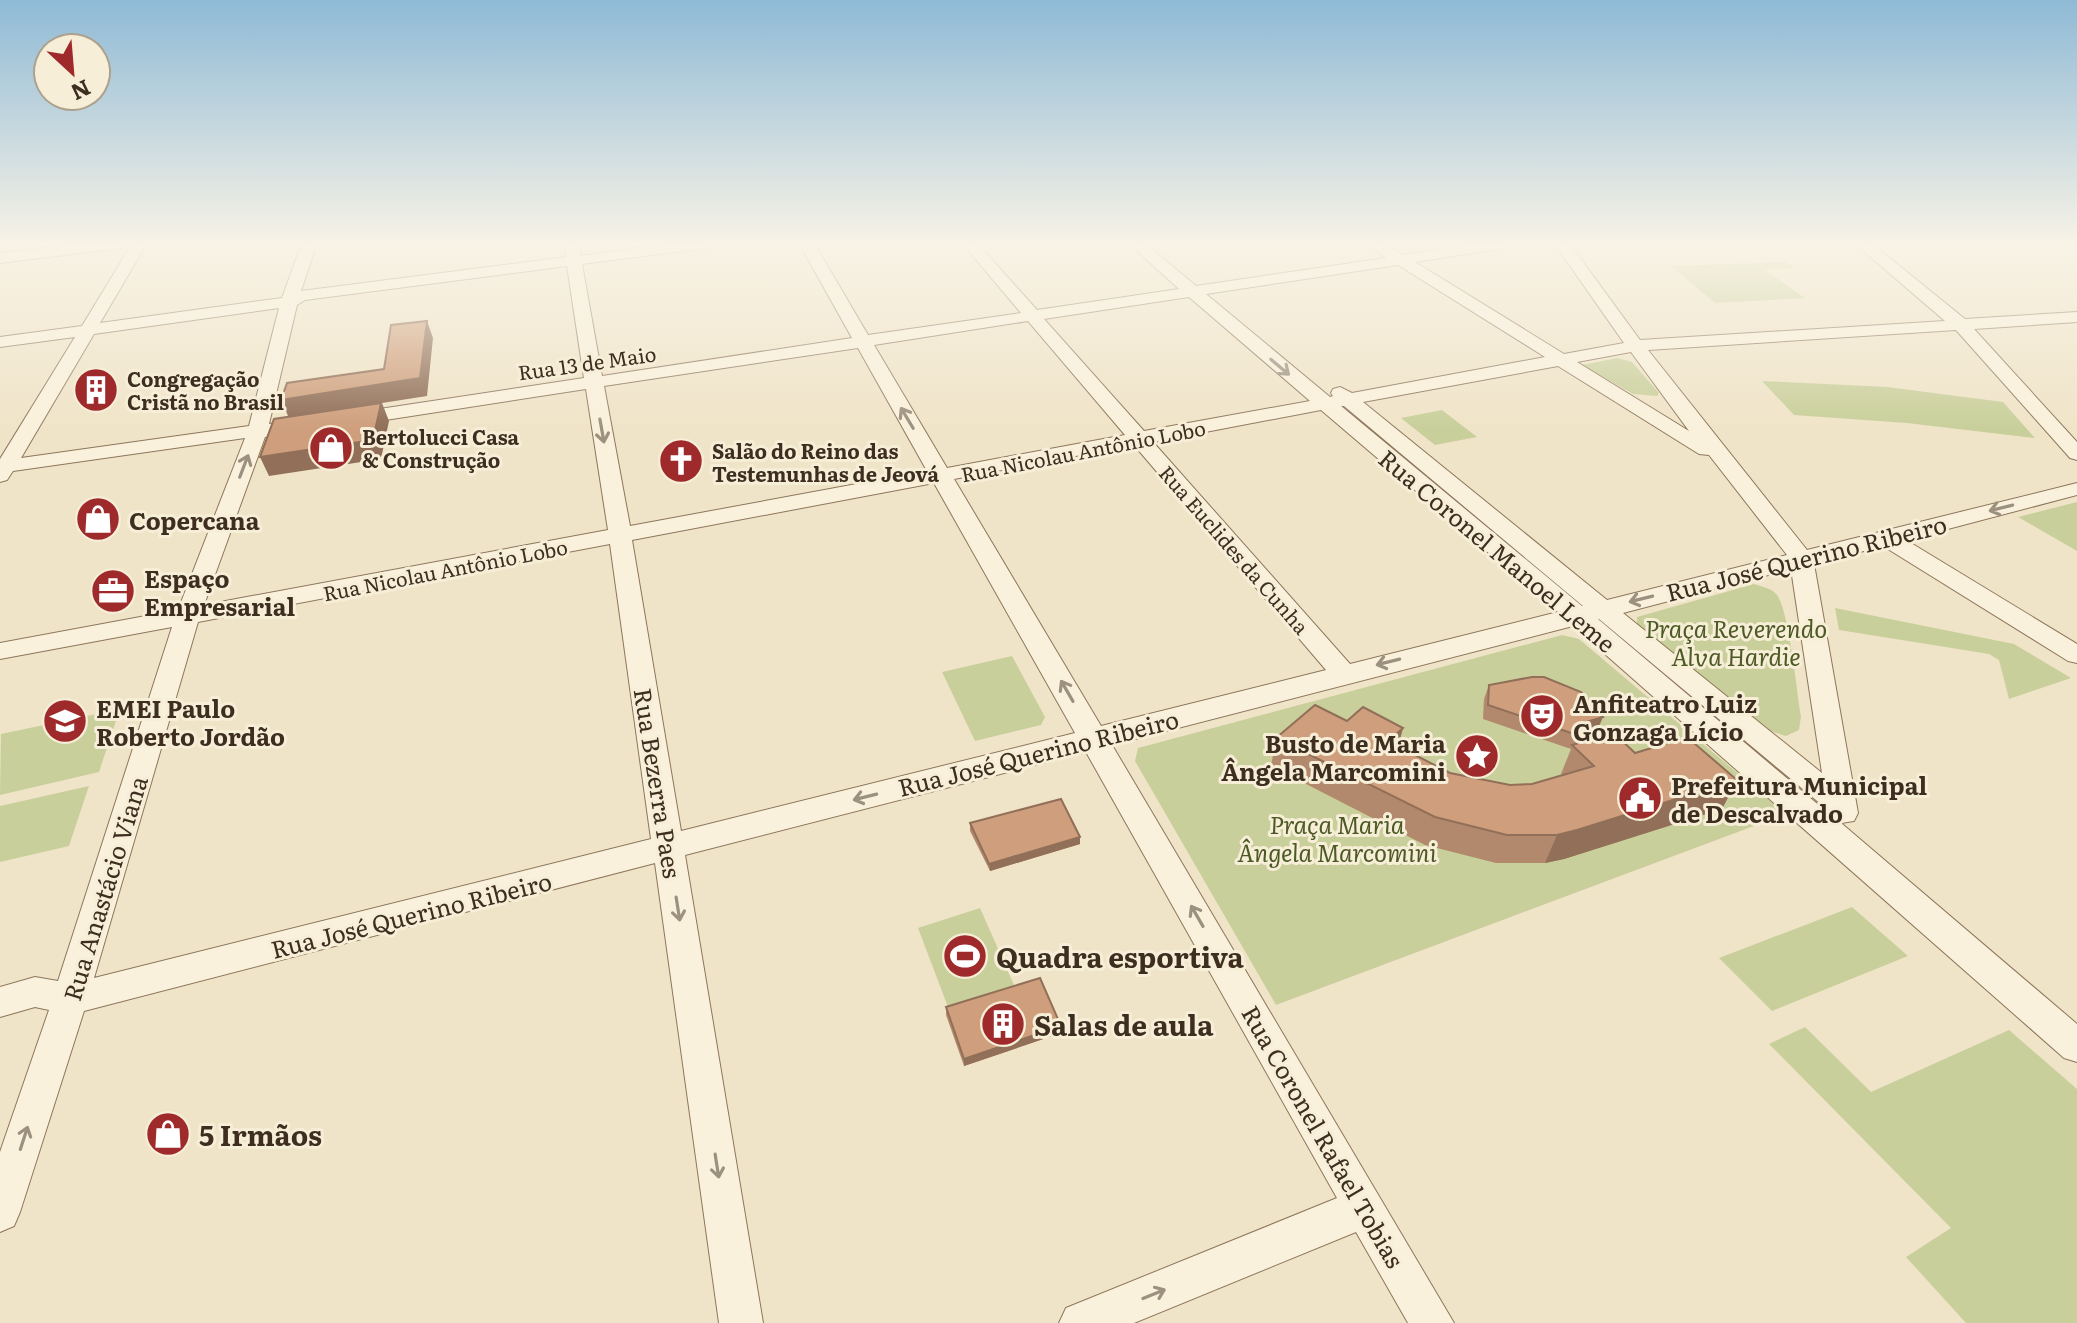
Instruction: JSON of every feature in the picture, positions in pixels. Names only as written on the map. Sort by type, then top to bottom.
[{"type":"street","points":[[2,470],[104,305]]},
{"type":"street","points":[[0,342],[269,305]]},
{"type":"street","name":"Rua Anastácio Viana","points":[[0,1212],[70,999],[187,618],[257,432],[288,305]]},
{"type":"street","name":"Rua Bezerra Paes","points":[[581,305],[620,536],[741,1323]]},
{"type":"street","name":"Rua Coronel Rafael Tobias","points":[[841,305],[1095,737],[1432,1323]]},
{"type":"street","name":"Rua Euclides da Cunha","points":[[1022,305],[1344,674]]},
{"type":"street","name":"Rua 13 de Maio","points":[[2,470],[232,432],[257,432],[1110,305]]},
{"type":"street","name":"Rua Coronel Manoel Leme","points":[[1208,305],[1336,402],[1588,613],[1738,752],[2076,1045]]},
{"type":"street","name":"Rua Coronel Manoel Leme","points":[[1232,305],[1336,402]]},
{"type":"street","points":[[1472,305],[1719,457]]},
{"type":"street","points":[[1605,305],[1719,457],[1801,557],[1841,805],[1851,848]]},
{"type":"street","points":[[1936,305],[1960,324],[2077,454]]},
{"type":"street","name":"Rua Nicolau Antônio Lobo","points":[[0,651],[1634,346],[2077,317]]},
{"type":"street","points":[[1640,410],[1677,403]]},
{"type":"street","name":"Rua José Querino Ribeiro","points":[[0,1002],[35,992],[70,999],[2077,489]]},
{"type":"street","points":[[1885,537],[2077,655]]},
{"type":"street","name":"Rua Coronel Manoel Leme","points":[[1588,613],[1766,743],[1841,805]]},
{"type":"street","points":[[1738,752],[1766,743]]},
{"type":"street","points":[[1081,1323],[1364,1208]]},
{"type":"green space","points":[[1617,358],[1632,362],[1659,393],[1657,396],[1633,394],[1582,365]]},
{"type":"green space","points":[[1762,381],[1887,387],[2003,402],[2035,438],[1907,423],[1794,415]]},
{"type":"green space","points":[[1442,410],[1477,437],[1435,445],[1401,418]]},
{"type":"green space","points":[[2077,502],[2077,551],[2018,517]]},
{"type":"green space","name":"Praça Reverendo Alva Hardie","points":[[1754,584],[1777,595],[1789,634],[1801,716],[1799,730],[1786,736],[1764,729],[1637,624],[1637,617]]},
{"type":"green space","points":[[1835,608],[2014,644],[2071,678],[2009,699],[1999,660],[1989,654],[1839,630]]},
{"type":"green space","name":"Praça Maria Ângela Marcomini","points":[[1562,635],[1579,639],[1786,814],[1276,1005],[1135,761],[1138,748]]},
{"type":"green space","points":[[1012,656],[1045,717],[1041,725],[975,741],[942,672]]},
{"type":"green space","points":[[120,709],[99,772],[0,795],[1,734]]},
{"type":"green space","points":[[89,786],[69,846],[0,862],[0,806]]},
{"type":"green space","points":[[1852,907],[1908,956],[1772,1011],[1719,958]]},
{"type":"green space","name":"Quadra esportiva","points":[[980,908],[1014,985],[948,1007],[918,928]]},
{"type":"green space","points":[[1805,1027],[1871,1092],[2009,1030],[2077,1089],[2077,1323],[1966,1323],[1906,1257],[1951,1228],[1769,1044]]},
{"type":"building","points":[[427,321],[420,378],[281,400],[287,383],[384,369],[391,325]]},
{"type":"building","points":[[381,403],[373,440],[260,457],[274,419]]},
{"type":"building","points":[[1544,677],[1581,692],[1603,717],[1583,723],[1598,738],[1592,740],[1488,705],[1489,685]]},
{"type":"building","points":[[1315,705],[1347,721],[1363,707],[1403,728],[1388,741],[1450,773],[1510,785],[1532,784],[1594,766],[1572,745],[1614,733],[1635,753],[1687,737],[1737,780],[1557,835],[1507,835],[1435,817],[1276,738]]},
{"type":"building","points":[[1061,799],[1080,837],[989,864],[970,823]]},
{"type":"building","name":"Salas de aula","points":[[1040,978],[1061,1026],[964,1059],[946,1007]]},
{"type":"place","name":"Congregação Cristã no Brasil","points":[[96,390]]},
{"type":"place","name":"Bertolucci Casa & Construção","points":[[331,448]]},
{"type":"place","name":"Salão do Reino das Testemunhas de Jeová","points":[[681,461]]},
{"type":"place","name":"Copercana","points":[[98,519]]},
{"type":"place","name":"Espaço Empresarial","points":[[113,591]]},
{"type":"place","name":"Anfiteatro Luiz Gonzaga Lício","points":[[1542,716]]},
{"type":"place","name":"EMEI Paulo Roberto Jordão","points":[[65,721]]},
{"type":"place","name":"Busto de Maria Ângela Marcomini","points":[[1477,756]]},
{"type":"place","name":"Prefeitura Municipal de Descalvado","points":[[1640,798]]},
{"type":"place","name":"Quadra esportiva","points":[[965,956]]},
{"type":"place","name":"Salas de aula","points":[[1003,1024]]},
{"type":"place","name":"5 Irmãos","points":[[168,1134]]}]
